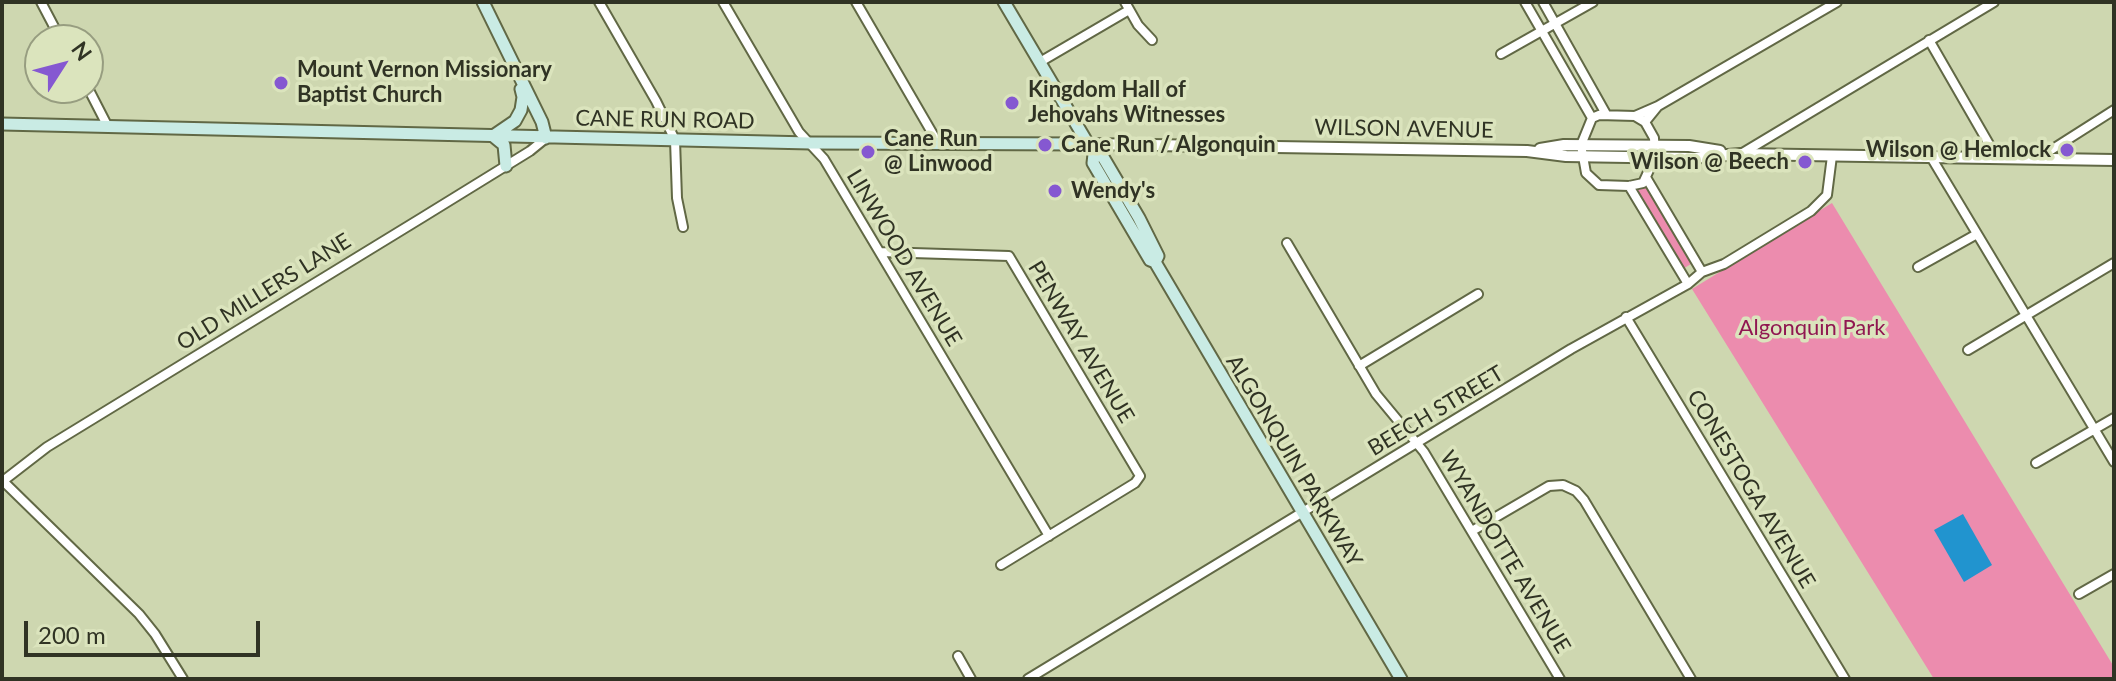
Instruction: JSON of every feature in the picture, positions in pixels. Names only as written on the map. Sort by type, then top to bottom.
[{"type":"main road","points":[[483,2],[542,122],[546,138]]},
{"type":"main road","name":"ALGONQUIN PARKWAY","points":[[1004,2],[1091,149],[1093,163],[1104,182],[1150,260],[1155,262],[1401,679]]},
{"type":"main road","points":[[506,166],[504,145],[493,136],[515,121],[521,110],[523,97],[514,66]]},
{"type":"main road","name":"CANE RUN ROAD","points":[[2,124],[546,138],[938,143],[1091,149]]},
{"type":"street","points":[[41,2],[53,24]]},
{"type":"street","points":[[599,2],[675,140],[677,198],[683,227]]},
{"type":"street","name":"LINWOOD AVENUE","points":[[723,2],[799,132],[824,159],[1049,536]]},
{"type":"street","points":[[856,2],[938,143]]},
{"type":"street","points":[[1525,2],[1592,118],[1581,150],[1586,173],[1594,183],[1629,186],[1639,185],[1647,179],[1655,151],[1645,122],[1635,116],[1606,114],[1592,118]]},
{"type":"street","points":[[1543,2],[1606,114]]},
{"type":"street","points":[[1501,54],[1593,2]]},
{"type":"street","points":[[1635,116],[1658,106],[1837,2]]},
{"type":"street","points":[[1740,154],[1994,2]]},
{"type":"street","points":[[1040,62],[1127,6],[1152,40]]},
{"type":"street","points":[[1929,40],[1997,158]]},
{"type":"street","points":[[96,104],[107,125]]},
{"type":"street","points":[[1645,122],[1658,106]]},
{"type":"street","points":[[2037,159],[2114,110]]},
{"type":"street","name":"OLD MILLERS LANE","points":[[3,480],[47,447],[506,166],[546,138]]},
{"type":"street","name":"WILSON AVENUE","points":[[1091,149],[1581,150],[2114,160]]},
{"type":"street","name":"BEECH STREET","points":[[1028,679],[1626,317],[1688,284],[1702,272],[1724,264],[1821,204],[1829,187],[1832,156]]},
{"type":"street","points":[[1931,157],[2114,462]]},
{"type":"street","points":[[1647,179],[1702,272]]},
{"type":"street","points":[[1629,186],[1688,284]]},
{"type":"street","points":[[1918,267],[1977,234]]},
{"type":"street","name":"WYANDOTTE AVENUE","points":[[1287,243],[1376,394],[1417,443],[1560,679]]},
{"type":"street","name":"PENWAY AVENUE","points":[[880,252],[1009,256],[1140,476],[1135,483],[1049,536]]},
{"type":"street","points":[[1968,350],[2114,263]]},
{"type":"street","points":[[1359,366],[1478,294]]},
{"type":"street","name":"CONESTOGA AVENUE","points":[[1626,317],[1845,679]]},
{"type":"street","points":[[2036,463],[2114,418]]},
{"type":"street","points":[[3,480],[139,614],[183,679]]},
{"type":"street","points":[[1472,531],[1549,486],[1563,485],[1576,491],[1691,679]]},
{"type":"street","points":[[1001,565],[1049,536]]},
{"type":"street","points":[[2079,594],[2114,574]]},
{"type":"street","points":[[958,656],[971,679]]},
{"type":"green space","points":[[1646,186],[1691,264],[1681,270],[1635,192]]},
{"type":"green space","name":"Algonquin Park","points":[[1832,203],[2114,667],[2114,679],[1934,679],[1692,289]]},
{"type":"water","points":[[1963,514],[1992,565],[1964,582],[1934,530]]},
{"type":"place","name":"Mount Vernon Missionary Baptist Church","points":[[281,83]]},
{"type":"place","name":"Kingdom Hall of Jehovahs Witnesses","points":[[1012,103]]},
{"type":"place","name":"Cane Run / Algonquin","points":[[1045,145]]},
{"type":"place","name":"Wilson @ Hemlock","points":[[2067,150]]},
{"type":"place","name":"Cane Run @ Linwood","points":[[868,152]]},
{"type":"place","name":"Wilson @ Beech","points":[[1805,162]]},
{"type":"place","name":"Wendy's","points":[[1055,191]]}]
